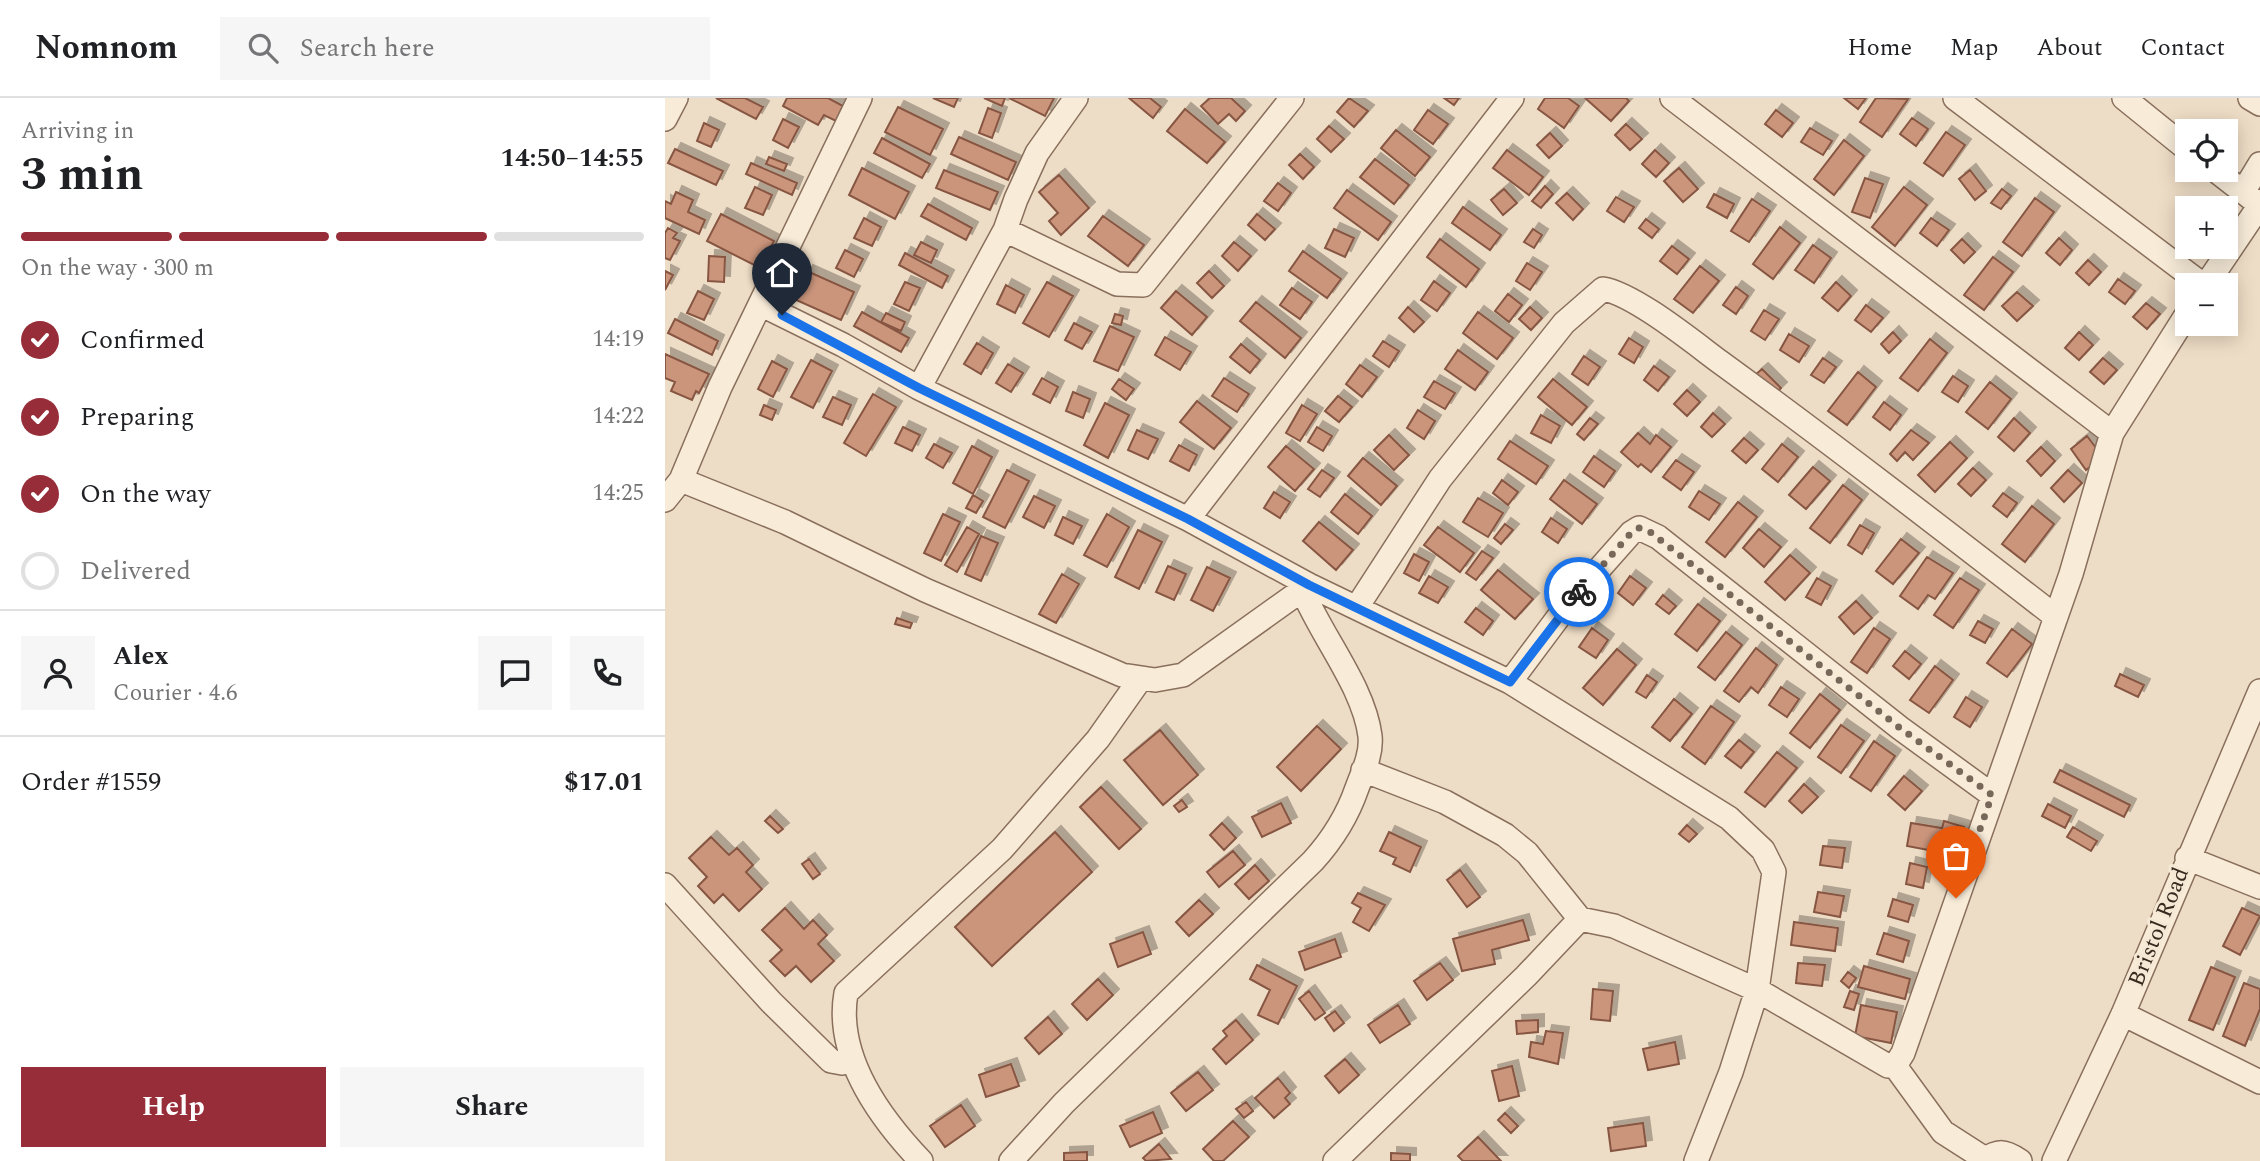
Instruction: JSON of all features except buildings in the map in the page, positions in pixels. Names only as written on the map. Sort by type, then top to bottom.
[{"type":"street","points":[[665,119],[676,98]]},
{"type":"street","points":[[665,500],[681,480],[720,387],[860,98]]},
{"type":"street","points":[[919,388],[1006,230],[1016,199],[1037,153],[1076,98]]},
{"type":"street","points":[[1006,230],[1117,284],[1143,285],[1292,98]]},
{"type":"street","points":[[1188,519],[1512,98]]},
{"type":"street","points":[[1672,98],[2112,433]]},
{"type":"street","points":[[1955,98],[2189,273]]},
{"type":"street","points":[[2123,98],[2175,139]]},
{"type":"street","points":[[2250,98],[2260,104]]},
{"type":"street","points":[[2243,192],[2260,164]]},
{"type":"street","points":[[2213,273],[2260,205],[2230,182]]},
{"type":"street","points":[[1357,607],[1440,479],[1564,323],[1603,289],[1616,292],[1695,344],[1838,448],[2056,617]]},
{"type":"street","points":[[762,305],[843,345],[919,388],[1188,519],[1305,587],[1357,607],[1510,682],[1729,818],[1763,850],[1774,872],[1757,990],[1731,1072],[1696,1161]]},
{"type":"street","points":[[1895,1066],[1903,1053],[2056,617],[2085,531],[2112,433],[2175,333]]},
{"type":"street","points":[[681,480],[785,522],[962,606],[1122,675],[1155,680],[1192,671],[1305,587]]},
{"type":"street","points":[[1510,682],[1569,603],[1631,533],[1639,528],[1658,537],[1900,728],[1992,795]]},
{"type":"street","points":[[1011,1161],[1064,1103],[1313,862],[1331,841],[1350,810],[1370,752],[1370,737],[1364,717],[1305,587]]},
{"type":"street","points":[[921,1161],[878,1109],[853,1060],[844,1022],[846,993],[1011,840],[1098,739],[1141,678]]},
{"type":"street","name":"Bristol Road","points":[[2054,1161],[2123,1014],[2187,858],[2258,699]]},
{"type":"street","points":[[1363,770],[1445,802],[1505,835],[1527,853],[1580,919],[1614,926],[1757,990],[1888,1066],[1895,1066]]},
{"type":"street","points":[[2187,858],[2260,887]]},
{"type":"street","points":[[665,885],[771,1002],[831,1061],[842,1063],[853,1060]]},
{"type":"street","points":[[1335,1161],[1526,976],[1580,919]]},
{"type":"street","points":[[2123,1014],[2260,1082]]},
{"type":"street","points":[[1895,1066],[1943,1132],[1984,1160],[1998,1151],[2008,1152],[2020,1161]]},
{"type":"way so far","points":[[1579,592],[1631,533],[1639,528],[1649,531],[1900,728],[1992,795],[1956,898]]},
{"type":"route","points":[[782,315],[843,345],[919,388],[1188,519],[1309,585],[1510,682],[1579,592]]}]
